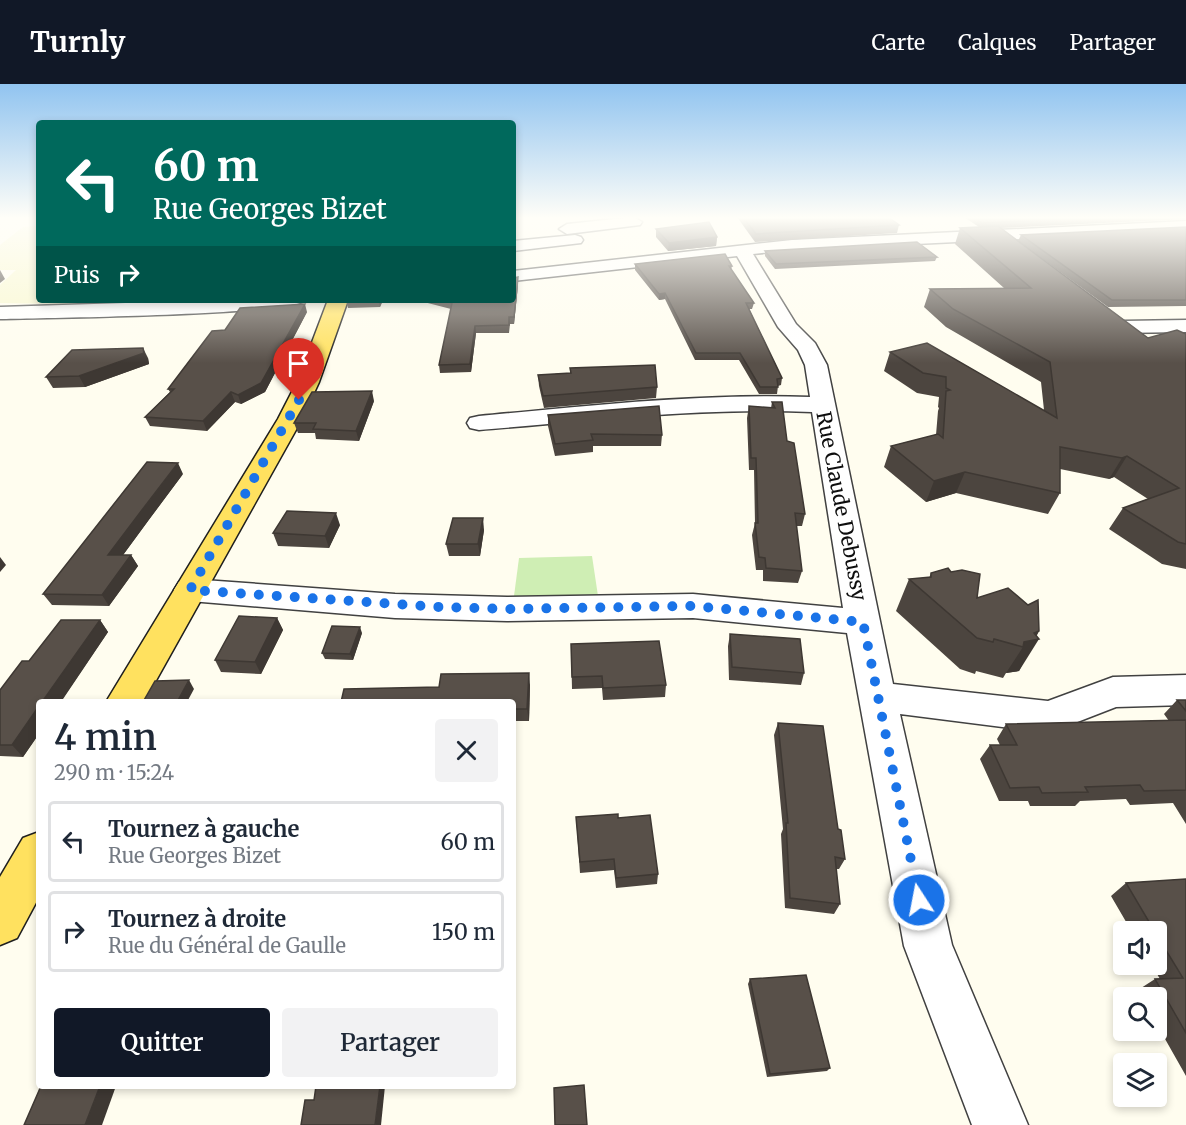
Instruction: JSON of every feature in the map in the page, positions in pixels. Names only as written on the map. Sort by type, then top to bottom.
[{"type":"main road","points":[[127,699],[308,382],[337,303]]},
{"type":"main road","points":[[0,921],[36,858]]},
{"type":"street","points":[[516,276],[597,266]]},
{"type":"street","name":"Rue Claude Debussy","points":[[751,266],[788,327],[816,365],[863,622],[928,946],[1000,1125]]},
{"type":"street","points":[[1078,297],[1118,327],[1186,326]]},
{"type":"street","points":[[0,313],[265,303]]},
{"type":"street","points":[[479,423],[698,404],[748,402],[823,405]]},
{"type":"street","points":[[190,590],[440,607],[507,609],[693,606],[863,622]]},
{"type":"street","points":[[878,697],[1049,717],[1113,692],[1186,690]]},
{"type":"green space","points":[[0,266],[36,266],[36,303],[126,303],[124,305],[0,303],[0,285],[16,270],[0,270]]},
{"type":"green space","points":[[592,556],[598,596],[514,596],[519,558]]},
{"type":"building","points":[[636,266],[732,266],[729,266],[754,303],[746,303],[782,378],[777,379],[778,387],[760,387],[740,353],[696,353],[665,293],[659,294]]},
{"type":"building","points":[[1004,266],[1051,266],[1148,338],[1177,330],[1186,334],[1186,544],[1178,542],[1123,508],[1179,488],[1127,456],[1122,458],[1060,447],[1060,493],[965,472],[934,481],[891,446],[938,434],[943,438],[946,391],[950,390],[946,388],[946,377],[923,373],[890,352],[927,343],[1057,418],[1050,362],[953,309],[930,289],[1031,288]]},
{"type":"building","points":[[1064,266],[1186,266],[1186,300],[1112,300]]},
{"type":"building","points":[[452,303],[515,303],[514,317],[509,317],[509,325],[475,326],[470,364],[439,365]]},
{"type":"building","points":[[305,304],[261,383],[238,395],[231,392],[203,421],[145,417],[174,389],[168,389],[212,331],[225,330],[240,308]]},
{"type":"building","points":[[143,348],[144,353],[79,376],[46,377],[72,350]]},
{"type":"building","points":[[655,365],[657,387],[543,396],[538,375],[571,373],[570,368]]},
{"type":"building","points":[[372,391],[356,431],[313,429],[316,423],[294,423],[312,392]]},
{"type":"building","points":[[772,402],[782,402],[787,441],[794,443],[805,514],[795,513],[802,571],[766,568],[765,558],[759,557],[755,523],[758,523],[756,458],[751,458],[749,406],[775,408]]},
{"type":"building","points":[[659,406],[662,435],[591,434],[593,440],[555,444],[548,415]]},
{"type":"building","points":[[147,462],[178,463],[108,555],[131,555],[102,595],[43,594]]},
{"type":"building","points":[[287,511],[336,513],[325,536],[273,533]]},
{"type":"building","points":[[453,518],[483,518],[478,544],[446,544]]},
{"type":"building","points":[[948,568],[951,572],[962,570],[980,574],[977,598],[1008,588],[1028,605],[1038,600],[1039,631],[1034,633],[1039,639],[1024,642],[1023,647],[994,639],[993,642],[977,638],[909,579],[931,577],[931,573]]},
{"type":"building","points":[[239,616],[277,618],[255,662],[215,660]]},
{"type":"building","points":[[61,620],[100,620],[44,699],[36,699],[36,710],[12,745],[0,745],[0,690],[22,661],[29,661]]},
{"type":"building","points":[[332,626],[360,627],[350,654],[322,653]]},
{"type":"building","points":[[730,634],[800,639],[804,673],[732,667]]},
{"type":"building","points":[[659,641],[666,685],[603,688],[602,676],[572,677],[571,644]]},
{"type":"building","points":[[529,673],[527,709],[516,709],[516,699],[342,699],[344,689],[439,687],[441,674]]},
{"type":"building","points":[[189,680],[179,699],[145,699],[155,681]]},
{"type":"building","points":[[1177,700],[1186,700],[1186,711]]},
{"type":"building","points":[[1186,720],[1186,790],[1144,791],[1140,785],[1085,787],[1088,792],[1042,793],[1039,787],[1010,788],[990,745],[1017,745],[1006,724]]},
{"type":"building","points":[[778,723],[823,726],[838,829],[841,830],[845,859],[835,857],[840,904],[790,898],[786,823],[788,823]]},
{"type":"building","points":[[618,814],[618,818],[650,815],[658,874],[616,878],[614,859],[580,862],[576,817]]},
{"type":"building","points":[[1186,879],[1186,1033],[1167,1000],[1167,987],[1160,987],[1155,979],[1183,978],[1167,952],[1167,921],[1148,921],[1126,883]]},
{"type":"building","points":[[806,975],[830,1068],[770,1074],[750,979]]},
{"type":"building","points":[[584,1085],[587,1125],[555,1125],[554,1088]]},
{"type":"building","points":[[40,1089],[99,1089],[85,1125],[24,1125]]},
{"type":"building","points":[[316,1089],[380,1089],[375,1125],[301,1125],[305,1100],[314,1100]]},
{"type":"route","points":[[299,400],[190,590],[395,606],[507,609],[693,606],[863,622],[919,900]]}]
